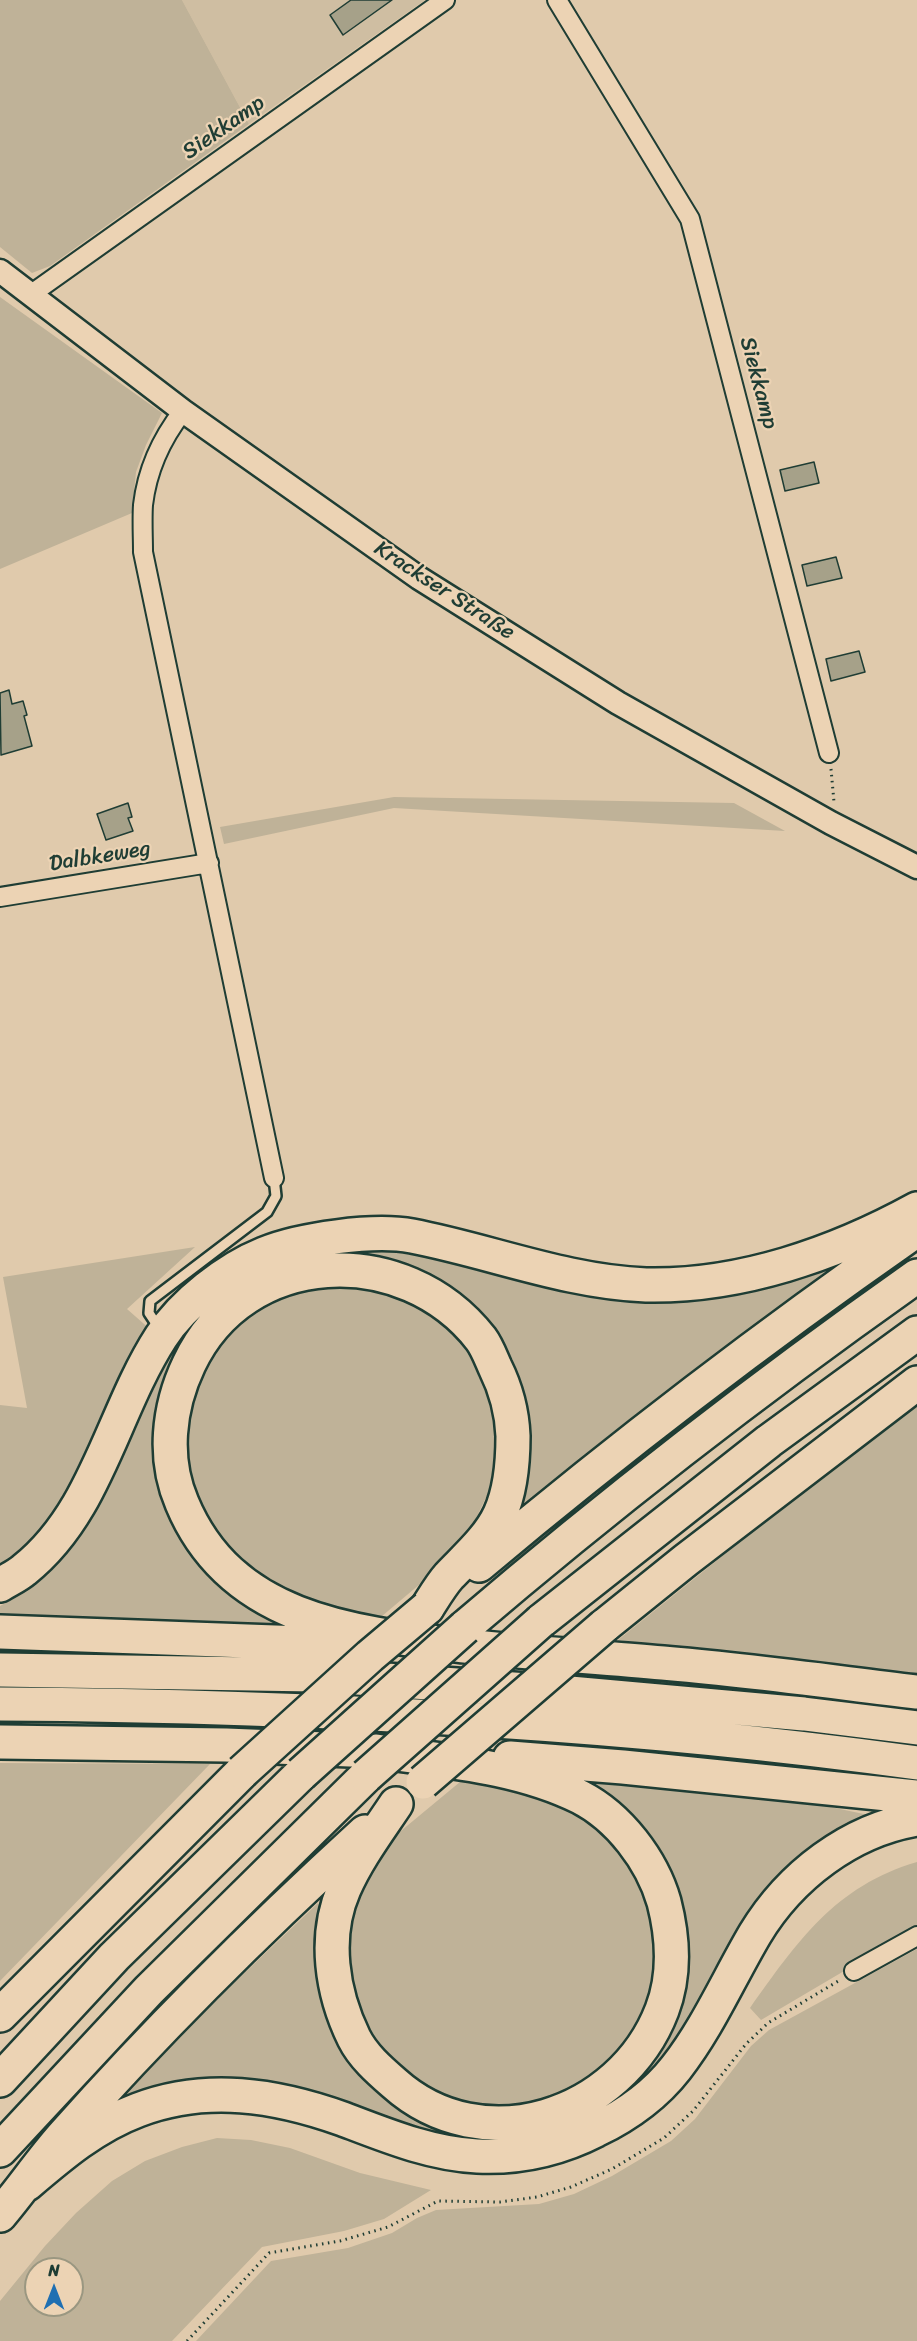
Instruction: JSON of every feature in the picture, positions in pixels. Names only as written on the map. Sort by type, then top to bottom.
[{"type":"highway","points":[[0,1585],[24,1570],[60,1533],[88,1490],[140,1373],[162,1335],[186,1306],[220,1278],[264,1254],[311,1240],[361,1235],[409,1236],[554,1272],[645,1285],[685,1284],[726,1280],[796,1261],[860,1237],[917,1209]]},
{"type":"highway","points":[[4,2009],[306,1712],[427,1608],[594,1469],[830,1290],[917,1230]]},
{"type":"highway","points":[[427,1608],[447,1578],[469,1557],[499,1516],[509,1484],[513,1454],[513,1419],[504,1386],[484,1342],[458,1314],[431,1294],[404,1281],[371,1271],[333,1269],[299,1275],[263,1287],[230,1310],[207,1335],[191,1360],[179,1388],[171,1421],[171,1458],[176,1489],[188,1518],[206,1547],[230,1574],[260,1594],[294,1612],[333,1626],[383,1636],[475,1637],[917,1692]]},
{"type":"highway","points":[[0,2080],[114,1957],[301,1774],[475,1637],[550,1554],[696,1437],[846,1325],[917,1276]]},
{"type":"highway","points":[[0,2150],[80,2062],[371,1763],[541,1621],[769,1441],[917,1334]]},
{"type":"highway","points":[[0,2215],[27,2184],[61,2138],[195,1996],[326,1868],[396,1804],[604,1626],[686,1560],[917,1383]]},
{"type":"highway","points":[[887,1407],[917,1392]]},
{"type":"highway","points":[[0,1632],[475,1637]]},
{"type":"highway","points":[[0,1670],[315,1675],[570,1693],[804,1714],[917,1728]]},
{"type":"highway","points":[[0,1704],[280,1708],[520,1722],[718,1740],[917,1764]]},
{"type":"highway","points":[[0,1742],[226,1745],[371,1763],[491,1768],[545,1782],[582,1798],[608,1815],[648,1863],[660,1890],[669,1921],[672,1948],[670,1978],[662,2009],[649,2037],[630,2062],[608,2083],[578,2103],[539,2120],[500,2124],[463,2119],[433,2111],[403,2092],[378,2070],[357,2045],[344,2018],[335,1987],[332,1953],[335,1919],[343,1889],[396,1804]]},
{"type":"highway","points":[[371,1763],[485,1756],[623,1767],[917,1797]]},
{"type":"highway","points":[[27,2184],[72,2146],[109,2123],[148,2106],[206,2094],[249,2095],[282,2101],[339,2118],[396,2139],[437,2150],[476,2156],[544,2151],[571,2141],[625,2114],[653,2093],[676,2069],[704,2026],[756,1933],[779,1901],[802,1877],[850,1841],[917,1819]]},
{"type":"street","name":"Siekkamp","points":[[30,296],[445,0]]},
{"type":"street","name":"Siekkamp","points":[[557,0],[690,219],[829,753]]},
{"type":"street","name":"Krackser Straße","points":[[0,271],[183,411],[419,578],[618,702],[831,823],[917,867]]},
{"type":"street","points":[[183,411],[169,429],[158,451],[143,505],[144,552],[274,1178]]},
{"type":"street","name":"Dalbkeweg","points":[[0,897],[209,863]]},
{"type":"street","points":[[854,1971],[917,1936]]},
{"type":"lane","points":[[162,1335],[149,1313],[150,1300],[267,1212],[276,1196],[274,1178]]},
{"type":"path","points":[[825,803],[835,808],[829,753]]},
{"type":"shaded area","points":[[0,0],[182,0],[249,124],[50,266],[32,273],[0,247]]},
{"type":"shaded area","points":[[182,0],[425,0],[249,124]]},
{"type":"shaded area","points":[[0,297],[162,413],[136,472],[132,513],[0,569]]},
{"type":"shaded area","points":[[394,797],[734,803],[785,831],[394,808],[224,844],[220,827]]},
{"type":"shaded area","points":[[195,1247],[127,1309],[152,1331],[71,1499],[32,1547],[0,1572],[0,1405],[27,1408],[3,1277]]},
{"type":"shaded area","points":[[328,1252],[391,1252],[474,1264],[753,1289],[844,1262],[512,1514],[524,1407],[418,1277]]},
{"type":"shaded area","points":[[321,1283],[408,1294],[475,1343],[499,1416],[498,1444],[491,1487],[468,1535],[420,1584],[375,1622],[350,1619],[261,1581],[227,1550],[200,1512],[189,1475],[186,1422],[193,1386],[216,1345],[249,1311],[287,1291]]},
{"type":"shaded area","points":[[222,1290],[179,1357],[171,1509],[305,1628],[0,1619],[0,1606],[28,1591],[70,1546],[106,1489],[152,1378],[187,1319]]},
{"type":"shaded area","points":[[917,1407],[917,1675],[618,1640],[843,1459],[890,1423]]},
{"type":"shaded area","points":[[0,1763],[210,1764],[0,1981]]},
{"type":"shaded area","points":[[466,1777],[568,1806],[607,1834],[633,1862],[647,1894],[659,1937],[649,2015],[629,2045],[574,2094],[502,2111],[442,2100],[384,2061],[354,2006],[346,1965],[351,1920],[363,1878],[396,1835]]},
{"type":"shaded area","points":[[584,1778],[797,1800],[878,1817],[847,1831],[668,2057],[627,2101],[557,2136],[464,2144],[367,2119],[119,2105],[111,2100],[318,1903],[321,1987],[341,2050],[386,2098],[437,2125],[567,2124],[688,1960],[685,1920],[672,1878]]},
{"type":"shaded area","points":[[917,1862],[917,1928],[761,2020],[750,2008],[784,1961],[820,1919],[863,1886],[888,1872]]},
{"type":"shaded area","points":[[917,1949],[917,2341],[196,2341],[271,2261],[348,2248],[392,2233],[436,2210],[539,2204],[574,2194],[612,2176],[671,2141],[695,2119],[751,2046],[769,2030]]},
{"type":"shaded area","points":[[217,2138],[251,2140],[290,2148],[360,2173],[431,2190],[384,2219],[344,2231],[262,2247],[172,2341],[0,2341],[0,2301],[24,2272],[24,2317],[84,2317],[84,2257],[36,2257],[76,2213],[112,2181],[145,2161],[182,2147]]},
{"type":"building","points":[[351,0],[392,0],[343,35],[330,15]]},
{"type":"building","points":[[814,462],[819,483],[785,491],[780,470]]},
{"type":"building","points":[[836,557],[842,578],[807,586],[802,565]]},
{"type":"building","points":[[859,651],[865,672],[831,681],[826,659]]},
{"type":"building","points":[[9,690],[12,704],[23,701],[27,715],[24,716],[32,746],[1,755],[0,693]]},
{"type":"building","points":[[128,803],[132,817],[128,818],[133,831],[106,840],[97,814]]}]
